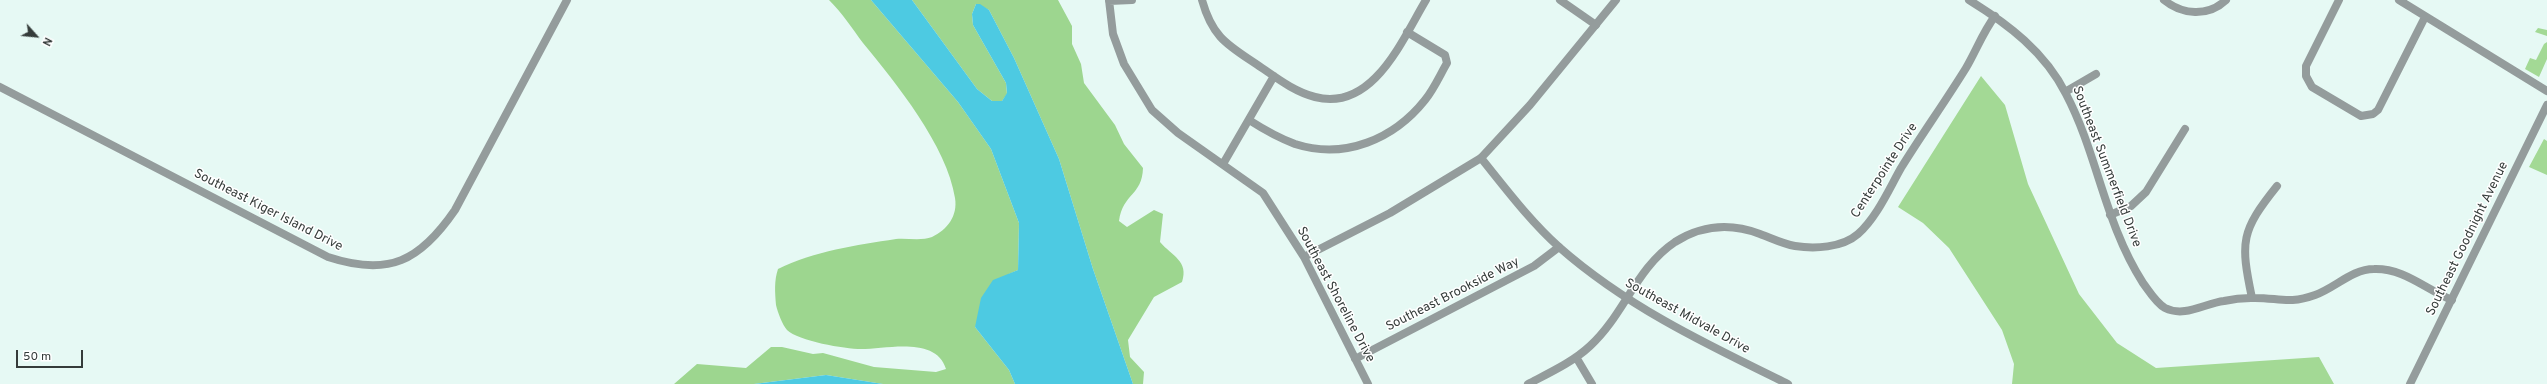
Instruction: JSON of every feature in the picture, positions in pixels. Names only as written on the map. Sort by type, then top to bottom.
[{"type":"street","name":"Southeast Kiger Island Drive","points":[[0,86],[328,257],[365,266],[385,266],[406,259],[427,246],[440,233],[455,210],[567,0]]},
{"type":"street","points":[[1109,0],[1132,0]]},
{"type":"street","name":"Southeast Shoreline Drive","points":[[1109,0],[1113,34],[1124,64],[1152,110],[1178,133],[1263,194],[1304,257],[1368,384]]},
{"type":"street","points":[[1202,0],[1208,21],[1224,42],[1297,90],[1314,97],[1331,100],[1351,95],[1365,88],[1384,69],[1426,0]]},
{"type":"street","points":[[1560,0],[1596,25]]},
{"type":"street","points":[[1304,257],[1390,213],[1482,158],[1521,115],[1616,0]]},
{"type":"street","name":"Southeast Summerfield Drive","points":[[1969,0],[2014,30],[2045,62],[2065,92],[2110,215],[2132,265],[2149,292],[2164,308],[2172,311],[2186,312],[2222,301],[2252,298],[2275,301],[2295,300],[2314,295],[2352,274],[2372,268],[2386,269],[2407,275],[2452,300]]},
{"type":"street","points":[[2164,0],[2180,10],[2196,13],[2214,8],[2226,0]]},
{"type":"street","points":[[2339,0],[2306,66],[2306,76],[2312,86],[2361,116],[2373,114],[2378,110],[2425,17]]},
{"type":"street","points":[[2399,0],[2547,91]]},
{"type":"street","name":"Centerpointe Drive","points":[[1528,384],[1576,357],[1600,335],[1645,270],[1661,253],[1675,242],[1701,230],[1715,227],[1743,228],[1791,245],[1806,248],[1833,245],[1858,234],[1880,205],[1967,67],[1995,16]]},
{"type":"street","points":[[1249,120],[1296,144],[1350,148],[1377,140],[1404,123],[1426,99],[1447,63],[1447,58],[1444,55],[1407,32]]},
{"type":"street","points":[[2065,92],[2096,74]]},
{"type":"street","points":[[1223,164],[1274,76]]},
{"type":"street","name":"Southeast Goodnight Avenue","points":[[2410,384],[2547,105]]},
{"type":"street","points":[[2110,215],[2132,206],[2146,192],[2185,129]]},
{"type":"street","name":"Southeast Midvale Drive","points":[[1482,158],[1535,224],[1559,248],[1625,298],[1697,339],[1788,384]]},
{"type":"street","points":[[2252,298],[2245,265],[2244,243],[2255,213],[2277,186]]},
{"type":"street","name":"Southeast Brookside Way","points":[[1355,359],[1534,266],[1559,248]]},
{"type":"street","points":[[1576,357],[1592,384]]},
{"type":"green space","points":[[829,0],[871,0],[958,102],[991,149],[1019,223],[1018,270],[1009,274],[975,327],[1009,370],[1015,384],[883,384],[826,375],[754,384],[674,384],[697,364],[746,368],[771,347],[782,347],[813,354],[823,353],[874,367],[936,372],[946,369],[941,359],[932,352],[922,348],[897,347],[854,349],[822,344],[801,338],[787,330],[782,322],[776,305],[775,287],[778,269],[821,253],[851,246],[896,239],[919,239],[932,237],[947,226],[955,211],[955,198],[950,178],[942,157],[931,137],[905,96],[843,15]]},
{"type":"green space","points":[[912,0],[1058,0],[1072,26],[1072,44],[1081,64],[1084,83],[1115,125],[1124,144],[1143,168],[1142,177],[1139,184],[1124,205],[1119,221],[1127,227],[1154,210],[1163,214],[1160,242],[1178,259],[1183,269],[1184,275],[1182,282],[1154,297],[1128,340],[1130,357],[1144,372],[1143,384],[1133,384],[1093,269],[1059,159],[1014,58],[989,10],[976,4],[972,14],[973,25],[1006,83],[1007,94],[1002,101],[992,101],[977,89]]},
{"type":"green space","points":[[2538,28],[2547,30],[2547,36],[2535,32]]},
{"type":"green space","points":[[2547,42],[2547,59],[2539,77],[2525,69],[2530,58],[2536,60],[2544,44]]},
{"type":"green space","points":[[1981,76],[2005,105],[2028,184],[2079,294],[2117,343],[2156,368],[2319,357],[2334,384],[2012,384],[2014,364],[2002,330],[1949,248],[1923,223],[1898,207]]},
{"type":"green space","points":[[2544,139],[2547,141],[2547,175],[2529,167]]},
{"type":"water","points":[[871,0],[912,0],[977,89],[992,101],[1002,101],[1007,93],[1006,83],[973,25],[972,14],[976,4],[980,4],[989,10],[1014,58],[1059,159],[1093,269],[1133,384],[1015,384],[1009,370],[975,327],[981,298],[993,280],[1018,270],[1019,223],[991,149],[958,102]]},
{"type":"water","points":[[826,375],[883,384],[754,384]]}]
